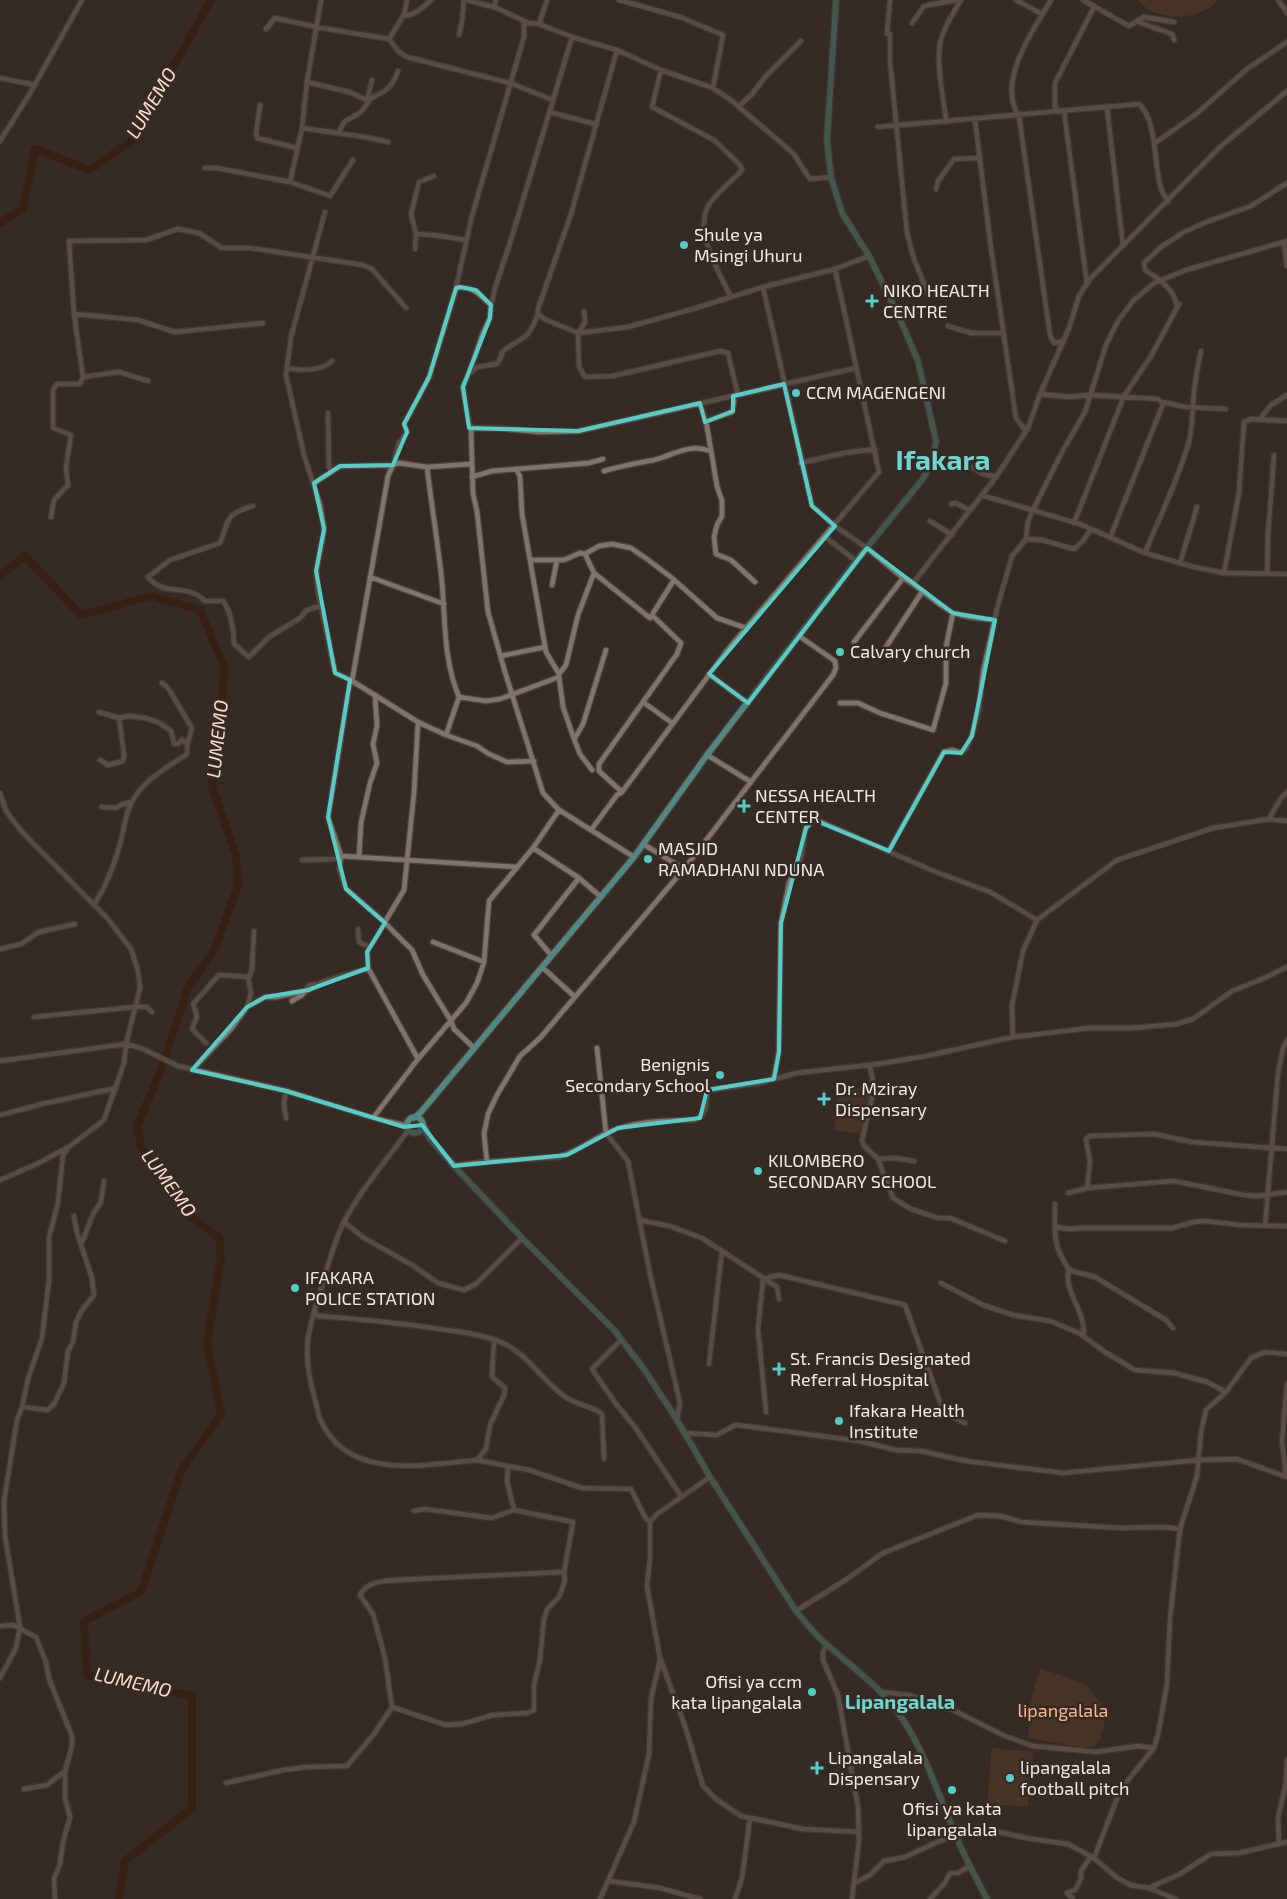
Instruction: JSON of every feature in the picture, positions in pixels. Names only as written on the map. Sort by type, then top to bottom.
[{"type":"main road","points":[[430,1139],[408,1128],[410,1120],[423,1108],[634,857],[708,755],[856,561],[922,480],[933,462],[936,441],[918,361],[868,256],[842,213],[831,177],[827,140],[836,0]]},
{"type":"main road","points":[[415,1133],[421,1131],[423,1108]]},
{"type":"main road","points":[[414,1118],[419,1119],[430,1139],[454,1166],[622,1340],[644,1369],[677,1420],[710,1477],[796,1611],[827,1645],[855,1667],[881,1692],[907,1725],[920,1751],[955,1835],[988,1899]]},
{"type":"street","points":[[0,141],[35,85],[82,0]]},
{"type":"street","points":[[290,182],[302,128],[307,82],[321,0]]},
{"type":"street","points":[[389,39],[404,15],[406,0]]},
{"type":"street","points":[[404,15],[408,16],[420,10],[431,0]]},
{"type":"street","points":[[459,35],[465,0],[494,8],[528,23],[539,24],[572,37],[617,50],[661,70],[713,88],[739,106],[793,153],[810,179],[831,177]]},
{"type":"street","points":[[494,8],[496,0]]},
{"type":"street","points":[[539,24],[547,0]]},
{"type":"street","points":[[619,0],[641,3],[680,16],[722,35],[713,88]]},
{"type":"street","points":[[890,0],[888,34],[907,233],[914,259],[927,291]]},
{"type":"street","points":[[912,23],[924,6],[956,0]]},
{"type":"street","points":[[946,122],[939,57],[940,45],[951,16],[961,0]]},
{"type":"street","points":[[1016,0],[1042,14]]},
{"type":"street","points":[[1051,0],[1023,48],[1012,83],[1013,107],[1019,116],[1050,334],[1054,343],[1064,340]]},
{"type":"street","points":[[1083,0],[1128,26],[1144,17],[1174,22]]},
{"type":"street","points":[[1278,0],[1287,13]]},
{"type":"street","points":[[1087,284],[1062,111],[1055,106],[1055,84],[1094,7]]},
{"type":"street","points":[[266,29],[275,18],[389,39],[399,52],[407,57],[510,83],[553,100]]},
{"type":"street","points":[[1138,22],[1172,34],[1174,40]]},
{"type":"street","points":[[474,1048],[454,1029],[423,976],[412,950],[385,923],[346,889],[339,870],[341,856],[328,817],[388,476],[399,444],[407,432],[404,424],[430,377],[456,288],[465,240],[524,37],[524,25],[528,23]]},
{"type":"street","points":[[572,37],[491,305],[490,318],[463,387],[471,428],[472,477],[488,612],[544,793],[559,810],[634,857]]},
{"type":"street","points":[[739,106],[801,41]]},
{"type":"street","points":[[1154,143],[1196,114],[1247,70],[1287,42]]},
{"type":"street","points":[[469,374],[476,367],[497,364],[502,352],[521,341],[531,332],[571,214],[617,50]]},
{"type":"street","points":[[661,70],[652,107],[714,140],[734,159],[742,170],[709,205],[705,218],[704,234],[710,254],[731,297]]},
{"type":"street","points":[[307,82],[349,92],[367,100],[382,93],[394,84],[398,71]]},
{"type":"street","points":[[0,78],[35,85]]},
{"type":"street","points":[[339,133],[345,120],[360,113],[369,100],[367,100],[372,80]]},
{"type":"street","points":[[913,583],[996,477],[1026,431],[1069,328],[1078,296],[1087,284],[1220,147],[1287,91]]},
{"type":"street","points":[[878,128],[1139,104],[1146,113],[1154,143],[1160,187],[1168,202]]},
{"type":"street","points":[[260,106],[257,138],[297,148]]},
{"type":"street","points":[[1107,107],[1123,246]]},
{"type":"street","points":[[549,112],[595,124]]},
{"type":"street","points":[[975,120],[1016,418],[1026,431]]},
{"type":"street","points":[[302,128],[365,136],[388,142]]},
{"type":"street","points":[[936,189],[938,181],[954,159],[980,158]]},
{"type":"street","points":[[205,168],[217,168],[290,182],[330,196],[353,160]]},
{"type":"street","points":[[415,249],[416,234],[411,214],[418,182],[434,176]]},
{"type":"street","points":[[1074,522],[1124,396],[1151,356],[1178,306],[1176,299],[1160,281],[1145,270],[1144,263],[1161,247],[1199,226],[1260,201],[1287,184]]},
{"type":"street","points":[[324,212],[292,337],[286,376],[293,410],[320,505],[324,528],[316,571],[335,673],[418,722],[477,746],[507,762],[534,761]]},
{"type":"street","points":[[51,517],[54,500],[68,485],[66,467],[71,435],[53,428],[53,390],[57,384],[80,384],[83,377],[74,314],[69,241],[146,240],[178,230],[199,233],[222,248],[251,248],[363,265],[372,268],[406,308]]},
{"type":"street","points":[[416,234],[465,240]]},
{"type":"street","points":[[889,851],[944,752],[952,750],[961,753],[966,749],[972,736],[979,709],[983,675],[995,620],[1012,556],[1026,539],[1028,521],[1033,510],[1062,452],[1085,412],[1106,345],[1118,321],[1132,301],[1150,285],[1186,270],[1285,241],[1287,266]]},
{"type":"street","points":[[538,314],[544,319],[578,333],[628,326],[696,308],[763,287],[836,269],[868,256]]},
{"type":"street","points":[[591,830],[746,628],[824,536],[835,526],[879,472],[836,269]]},
{"type":"street","points":[[763,287],[801,463],[812,505],[835,526],[867,548],[903,578],[913,583],[922,592],[953,613],[995,620]]},
{"type":"street","points":[[456,288],[476,290],[491,305]]},
{"type":"street","points":[[584,311],[585,322],[578,333],[579,367],[585,378],[613,376],[720,351],[728,353],[735,395],[732,412],[706,422]]},
{"type":"street","points":[[74,314],[138,320],[175,332],[262,323]]},
{"type":"street","points":[[948,326],[971,333],[1003,333]]},
{"type":"street","points":[[1145,553],[1182,464],[1193,423],[1192,407],[1201,351]]},
{"type":"street","points":[[288,368],[298,370],[326,366],[332,361]]},
{"type":"street","points":[[471,428],[499,428],[540,432],[578,431],[856,368]]},
{"type":"street","points":[[83,377],[119,372],[148,381]]},
{"type":"street","points":[[1040,394],[1069,397],[1090,395],[1124,396],[1158,399],[1162,404]]},
{"type":"street","points":[[1260,419],[1271,405],[1287,395]]},
{"type":"street","points":[[1162,404],[1163,402],[1192,407],[1226,409]]},
{"type":"street","points":[[700,403],[706,422],[717,486],[722,501],[722,516],[714,537],[716,554],[731,560],[756,582]]},
{"type":"street","points":[[1110,538],[1162,404]]},
{"type":"street","points":[[328,413],[329,467],[331,471]]},
{"type":"street","points":[[1224,573],[1240,493],[1243,424],[1247,419],[1287,421]]},
{"type":"street","points":[[604,471],[655,460],[685,449],[702,448],[710,451]]},
{"type":"street","points":[[801,463],[844,453],[875,449]]},
{"type":"street","points":[[1267,573],[1274,456]]},
{"type":"street","points":[[472,477],[492,471],[589,463],[603,459]]},
{"type":"street","points":[[950,459],[964,469],[972,467],[980,473],[996,477]]},
{"type":"street","points":[[314,484],[340,466],[393,465],[399,463],[427,467],[471,464]]},
{"type":"street","points":[[427,467],[444,604],[446,650],[451,678],[459,697],[446,735]]},
{"type":"street","points":[[516,469],[520,476],[522,514],[546,652],[559,676],[563,707],[580,754],[592,770]]},
{"type":"street","points":[[981,495],[1074,522],[1145,553],[1180,563],[1224,573],[1287,574]]},
{"type":"street","points":[[952,504],[956,503],[970,510]]},
{"type":"street","points":[[253,506],[238,510],[229,517],[220,542],[170,560],[148,577],[155,585],[163,589],[184,590],[205,601],[223,601],[228,608],[234,631],[234,644],[249,657],[269,637],[300,618],[307,610],[321,606]]},
{"type":"street","points":[[1180,563],[1198,507]]},
{"type":"street","points":[[930,521],[952,535]]},
{"type":"street","points":[[1026,539],[1042,540],[1074,549],[1083,541],[1091,529]]},
{"type":"street","points":[[824,536],[856,561]]},
{"type":"street","points":[[530,560],[564,560],[580,553],[585,554],[599,546],[612,544],[630,548],[674,580],[717,618],[746,628]]},
{"type":"street","points":[[585,554],[594,573],[650,618],[653,616],[681,643],[677,654],[599,764],[599,772],[622,792]]},
{"type":"street","points":[[552,585],[557,560]]},
{"type":"street","points":[[459,697],[486,701],[500,699],[559,676],[566,665],[578,615],[594,573]]},
{"type":"street","points":[[370,577],[444,604]]},
{"type":"street","points":[[854,642],[903,578]]},
{"type":"street","points":[[650,618],[674,580]]},
{"type":"street","points":[[884,650],[922,592]]},
{"type":"street","points":[[840,703],[858,703],[880,713],[933,730],[946,683],[946,647],[953,613]]},
{"type":"street","points":[[487,1162],[484,1134],[488,1114],[520,1056],[540,1038],[684,869],[833,674],[836,668],[835,661],[799,636]]},
{"type":"street","points":[[501,656],[545,647]]},
{"type":"street","points":[[575,738],[583,724],[606,650]]},
{"type":"street","points":[[709,674],[748,703]]},
{"type":"street","points":[[94,905],[103,891],[121,842],[132,802],[155,776],[186,754],[192,728],[168,688],[162,683]]},
{"type":"street","points":[[359,857],[361,824],[370,783],[377,763],[373,744],[377,726],[375,695]]},
{"type":"street","points":[[643,702],[672,723]]},
{"type":"street","points":[[99,712],[119,718],[134,717],[158,722],[171,731],[174,744],[178,744],[182,740],[187,744]]},
{"type":"street","points":[[100,760],[108,765],[123,761],[119,718]]},
{"type":"street","points":[[418,722],[414,793],[404,890],[366,952],[368,968],[418,1059]]},
{"type":"street","points":[[708,755],[751,782]]},
{"type":"street","points":[[1269,819],[1281,798],[1287,792]]},
{"type":"street","points":[[0,793],[6,812],[22,832],[94,905],[131,949],[138,971],[140,988],[126,1044],[124,1063],[104,1120],[69,1146],[37,1164],[0,1180]]},
{"type":"street","points":[[102,808],[116,808],[132,802]]},
{"type":"street","points":[[373,1118],[418,1059],[466,1002],[477,983],[484,962],[489,901],[533,848],[559,810]]},
{"type":"street","points":[[1013,1037],[1012,1006],[1023,951],[1037,920],[1117,860],[1213,828],[1269,819],[1287,821]]},
{"type":"street","points":[[774,1079],[779,1052],[781,923],[789,883],[801,858],[806,828],[813,821],[818,821],[936,872],[990,892],[1037,920]]},
{"type":"street","points":[[643,844],[684,869]]},
{"type":"street","points":[[533,848],[579,878],[601,897]]},
{"type":"street","points":[[302,860],[336,859],[341,856],[517,868]]},
{"type":"street","points":[[551,955],[534,935],[579,878]]},
{"type":"street","points":[[0,949],[21,944],[39,932],[75,924]]},
{"type":"street","points":[[358,928],[359,942],[370,946]]},
{"type":"street","points":[[192,1070],[231,1029],[247,1007],[251,993],[248,977],[252,969],[254,931]]},
{"type":"street","points":[[433,942],[484,962]]},
{"type":"street","points":[[542,967],[575,997]]},
{"type":"street","points":[[454,1166],[567,1155],[606,1133],[642,1122],[695,1120],[700,1118],[704,1114],[708,1091],[759,1083],[797,1073],[870,1065],[926,1056],[1013,1037],[1090,1028],[1132,1028],[1187,1022],[1232,991],[1287,967]]},
{"type":"street","points":[[247,1007],[265,997],[276,997],[304,991],[368,968]]},
{"type":"street","points":[[206,1043],[192,1029],[197,1016],[193,1004],[219,975],[248,977]]},
{"type":"street","points":[[292,1001],[302,995],[304,991]]},
{"type":"street","points":[[34,1016],[135,1007],[147,1007],[152,1012]]},
{"type":"street","points":[[1265,1226],[1278,1074],[1283,1048],[1287,1040]]},
{"type":"street","points":[[0,1060],[126,1044],[178,1066],[286,1091],[408,1128],[344,1222],[335,1243],[314,1312],[308,1339],[310,1383],[321,1421],[334,1440],[343,1449],[357,1457],[388,1466],[427,1466],[477,1460],[508,1466],[582,1488],[631,1489],[646,1519],[650,1522]]},
{"type":"street","points":[[597,1048],[606,1133],[628,1162],[680,1403],[677,1420]]},
{"type":"street","points":[[870,1065],[874,1089],[862,1140],[864,1146],[878,1159],[893,1198],[911,1209],[938,1218],[950,1218],[1004,1241]]},
{"type":"street","points":[[0,1115],[116,1088]]},
{"type":"street","points":[[286,1091],[284,1104],[286,1118]]},
{"type":"street","points":[[1087,1188],[1090,1162],[1086,1139],[1090,1136],[1154,1134],[1192,1142],[1287,1149]]},
{"type":"street","points":[[0,1678],[16,1648],[20,1627],[5,1536],[4,1501],[17,1420],[42,1338],[49,1280],[49,1237],[58,1203],[64,1154],[69,1146]]},
{"type":"street","points":[[878,1159],[894,1158],[914,1162]]},
{"type":"street","points":[[81,1245],[93,1214],[101,1202],[104,1181]]},
{"type":"street","points":[[1068,1193],[1087,1188],[1174,1181],[1244,1195],[1267,1195],[1287,1192]]},
{"type":"street","points":[[1055,1204],[1055,1241],[1058,1252],[1069,1270],[1068,1280],[1078,1308],[1084,1331],[1083,1336]]},
{"type":"street","points":[[22,1408],[48,1410],[54,1404],[64,1383],[68,1351],[73,1342],[76,1322],[82,1310],[94,1295],[92,1278],[77,1233],[74,1216]]},
{"type":"street","points":[[639,1220],[669,1226],[702,1238],[777,1287],[778,1299]]},
{"type":"street","points":[[1055,1227],[1069,1229],[1172,1228],[1205,1221],[1240,1226],[1287,1226]]},
{"type":"street","points":[[344,1222],[364,1238],[412,1265],[438,1283],[464,1290],[476,1284],[522,1238]]},
{"type":"street","points":[[709,1364],[722,1251]]},
{"type":"street","points":[[1069,1270],[1095,1277],[1166,1320],[1173,1328]]},
{"type":"street","points":[[763,1279],[779,1275],[904,1305],[944,1413],[965,1423]]},
{"type":"street","points":[[763,1279],[758,1329],[766,1412]]},
{"type":"street","points":[[941,1283],[983,1305],[1013,1315],[1050,1321],[1083,1336],[1104,1352],[1134,1370],[1174,1373],[1208,1382],[1226,1392]]},
{"type":"street","points":[[314,1312],[318,1316],[395,1322],[467,1332],[506,1345],[523,1356],[558,1392],[571,1402],[597,1410],[602,1414],[604,1459]]},
{"type":"street","points":[[477,1460],[486,1448],[490,1425],[504,1395],[505,1388],[492,1377],[494,1340]]},
{"type":"street","points":[[622,1340],[592,1369],[616,1404],[635,1427],[681,1496]]},
{"type":"street","points":[[1073,1899],[1066,1893],[1075,1890],[1081,1879],[1081,1871],[1092,1857],[1110,1812],[1124,1785],[1154,1748],[1158,1735],[1167,1684],[1170,1619],[1180,1529],[1197,1476],[1201,1432],[1206,1410],[1226,1392],[1251,1358],[1264,1352],[1287,1354]]},
{"type":"street","points":[[684,1433],[717,1435],[735,1425],[745,1426],[859,1441],[896,1450],[921,1451],[966,1461],[1064,1473],[1199,1460],[1237,1459],[1286,1477],[1282,1441],[1287,1384]]},
{"type":"street","points":[[508,1466],[507,1481],[514,1510]]},
{"type":"street","points":[[710,1477],[681,1496],[657,1514],[650,1522],[650,1557],[647,1587],[660,1658],[685,1726],[704,1786],[716,1799],[741,1816],[803,1829],[858,1832]]},
{"type":"street","points":[[392,1707],[446,1725],[462,1724],[493,1715],[528,1713],[534,1710],[534,1685],[540,1660],[544,1618],[548,1608],[559,1597],[565,1581],[564,1572],[573,1522],[514,1510],[492,1518],[424,1509],[414,1510]]},
{"type":"street","points":[[796,1611],[848,1579],[883,1553],[978,1515],[1000,1516],[1022,1522],[1120,1528],[1163,1527],[1180,1529]]},
{"type":"street","points":[[226,1783],[283,1770],[347,1766],[374,1734],[392,1707],[385,1658],[373,1614],[360,1595],[368,1585],[397,1580],[564,1572]]},
{"type":"street","points":[[0,1626],[13,1625],[20,1627],[36,1637],[46,1662],[49,1679],[72,1736],[72,1746],[65,1771],[65,1798],[70,1817],[63,1842],[60,1864],[54,1879],[55,1899]]},
{"type":"street","points":[[827,1645],[823,1652],[823,1660],[838,1695],[856,1796],[859,1841],[852,1899]]},
{"type":"street","points":[[600,1899],[634,1822],[649,1754],[651,1699],[660,1658]]},
{"type":"street","points":[[881,1692],[909,1695],[953,1710],[1005,1736],[1033,1746],[1096,1752],[1138,1746],[1154,1748]]},
{"type":"street","points":[[1279,1842],[1278,1818],[1286,1783],[1287,1760]]},
{"type":"street","points":[[24,1789],[47,1785],[65,1771]]},
{"type":"street","points":[[735,1899],[742,1878],[750,1818]]},
{"type":"street","points":[[952,1827],[990,1830],[1031,1839],[1068,1844],[1092,1857],[1109,1872],[1130,1885],[1149,1888],[1176,1899]]},
{"type":"street","points":[[855,1883],[870,1875],[884,1861],[905,1858],[955,1835]]},
{"type":"street","points":[[1149,1888],[1174,1878],[1211,1854],[1239,1853],[1279,1842],[1287,1842]]},
{"type":"street","points":[[930,1899],[945,1883],[950,1873],[958,1873],[970,1866]]},
{"type":"street","points":[[609,1881],[660,1888],[700,1899]]},
{"type":"highlighted area","points":[[456,288],[476,290],[491,305],[490,318],[463,387],[469,428],[578,431],[700,403],[705,422],[733,411],[733,396],[784,384],[812,506],[835,526],[709,674],[748,703],[867,548],[953,613],[995,620],[972,736],[961,753],[944,752],[889,851],[814,820],[806,828],[781,923],[779,1052],[774,1079],[707,1090],[700,1118],[618,1128],[567,1155],[454,1166],[422,1125],[404,1127],[286,1091],[192,1070],[247,1007],[265,997],[308,990],[368,968],[367,952],[385,923],[346,889],[328,817],[350,680],[335,673],[316,571],[324,529],[314,483],[340,466],[393,465],[407,432],[404,424],[429,377]]},
{"type":"green space","points":[[1137,0],[1218,0],[1206,10],[1198,13],[1189,16],[1172,16],[1153,12]]},
{"type":"green space","points":[[840,1086],[870,1090],[862,1134],[834,1130]]},
{"type":"green space","name":"lipangalala","points":[[1040,1668],[1087,1685],[1107,1713],[1100,1740],[1094,1747],[1081,1747],[1028,1738],[1031,1700]]},
{"type":"green space","name":"lipangalala football pitch","points":[[992,1748],[1033,1752],[1028,1807],[987,1804]]},
{"type":"waterway","name":"LUMEMO","points":[[0,223],[23,209],[35,149],[90,170],[131,141],[211,0]]},
{"type":"waterway","name":"LUMEMO","points":[[0,576],[25,556],[81,615],[151,596],[200,610],[225,669],[212,786],[236,856],[238,885],[214,951],[188,987],[161,1070],[137,1126],[141,1146],[175,1190],[191,1217],[219,1237],[221,1258],[207,1343],[221,1414],[181,1471],[141,1592],[84,1621],[87,1675],[192,1696],[192,1808],[125,1861],[119,1899]]},
{"type":"place","name":"Shule ya Msingi Uhuru","points":[[684,245]]},
{"type":"place","name":"NIKO HEALTH CENTRE","points":[[872,301]]},
{"type":"place","name":"CCM MAGENGENI","points":[[796,393]]},
{"type":"place","name":"Calvary church","points":[[840,652]]},
{"type":"place","name":"NESSA HEALTH CENTER","points":[[744,806]]},
{"type":"place","name":"MASJID RAMADHANI NDUNA","points":[[648,859]]},
{"type":"place","name":"Benignis Secondary School","points":[[720,1075]]},
{"type":"place","name":"Dr. Mziray Dispensary","points":[[824,1099]]},
{"type":"place","name":"KILOMBERO SECONDARY SCHOOL","points":[[758,1171]]},
{"type":"place","name":"IFAKARA POLICE STATION","points":[[295,1288]]},
{"type":"place","name":"St. Francis Designated Referral Hospital","points":[[779,1369]]},
{"type":"place","name":"Ifakara Health Institute","points":[[839,1421]]},
{"type":"place","name":"Ofisi ya ccm kata lipangalala","points":[[812,1692]]},
{"type":"place","name":"Lipangalala Dispensary","points":[[817,1768]]},
{"type":"place","name":"lipangalala football pitch","points":[[1010,1778]]},
{"type":"place","name":"Ofisi ya kata lipangalala","points":[[952,1790]]},
{"type":"district","name":"Ifakara","points":[[943,460]]},
{"type":"district","name":"Lipangalala","points":[[900,1702]]}]
